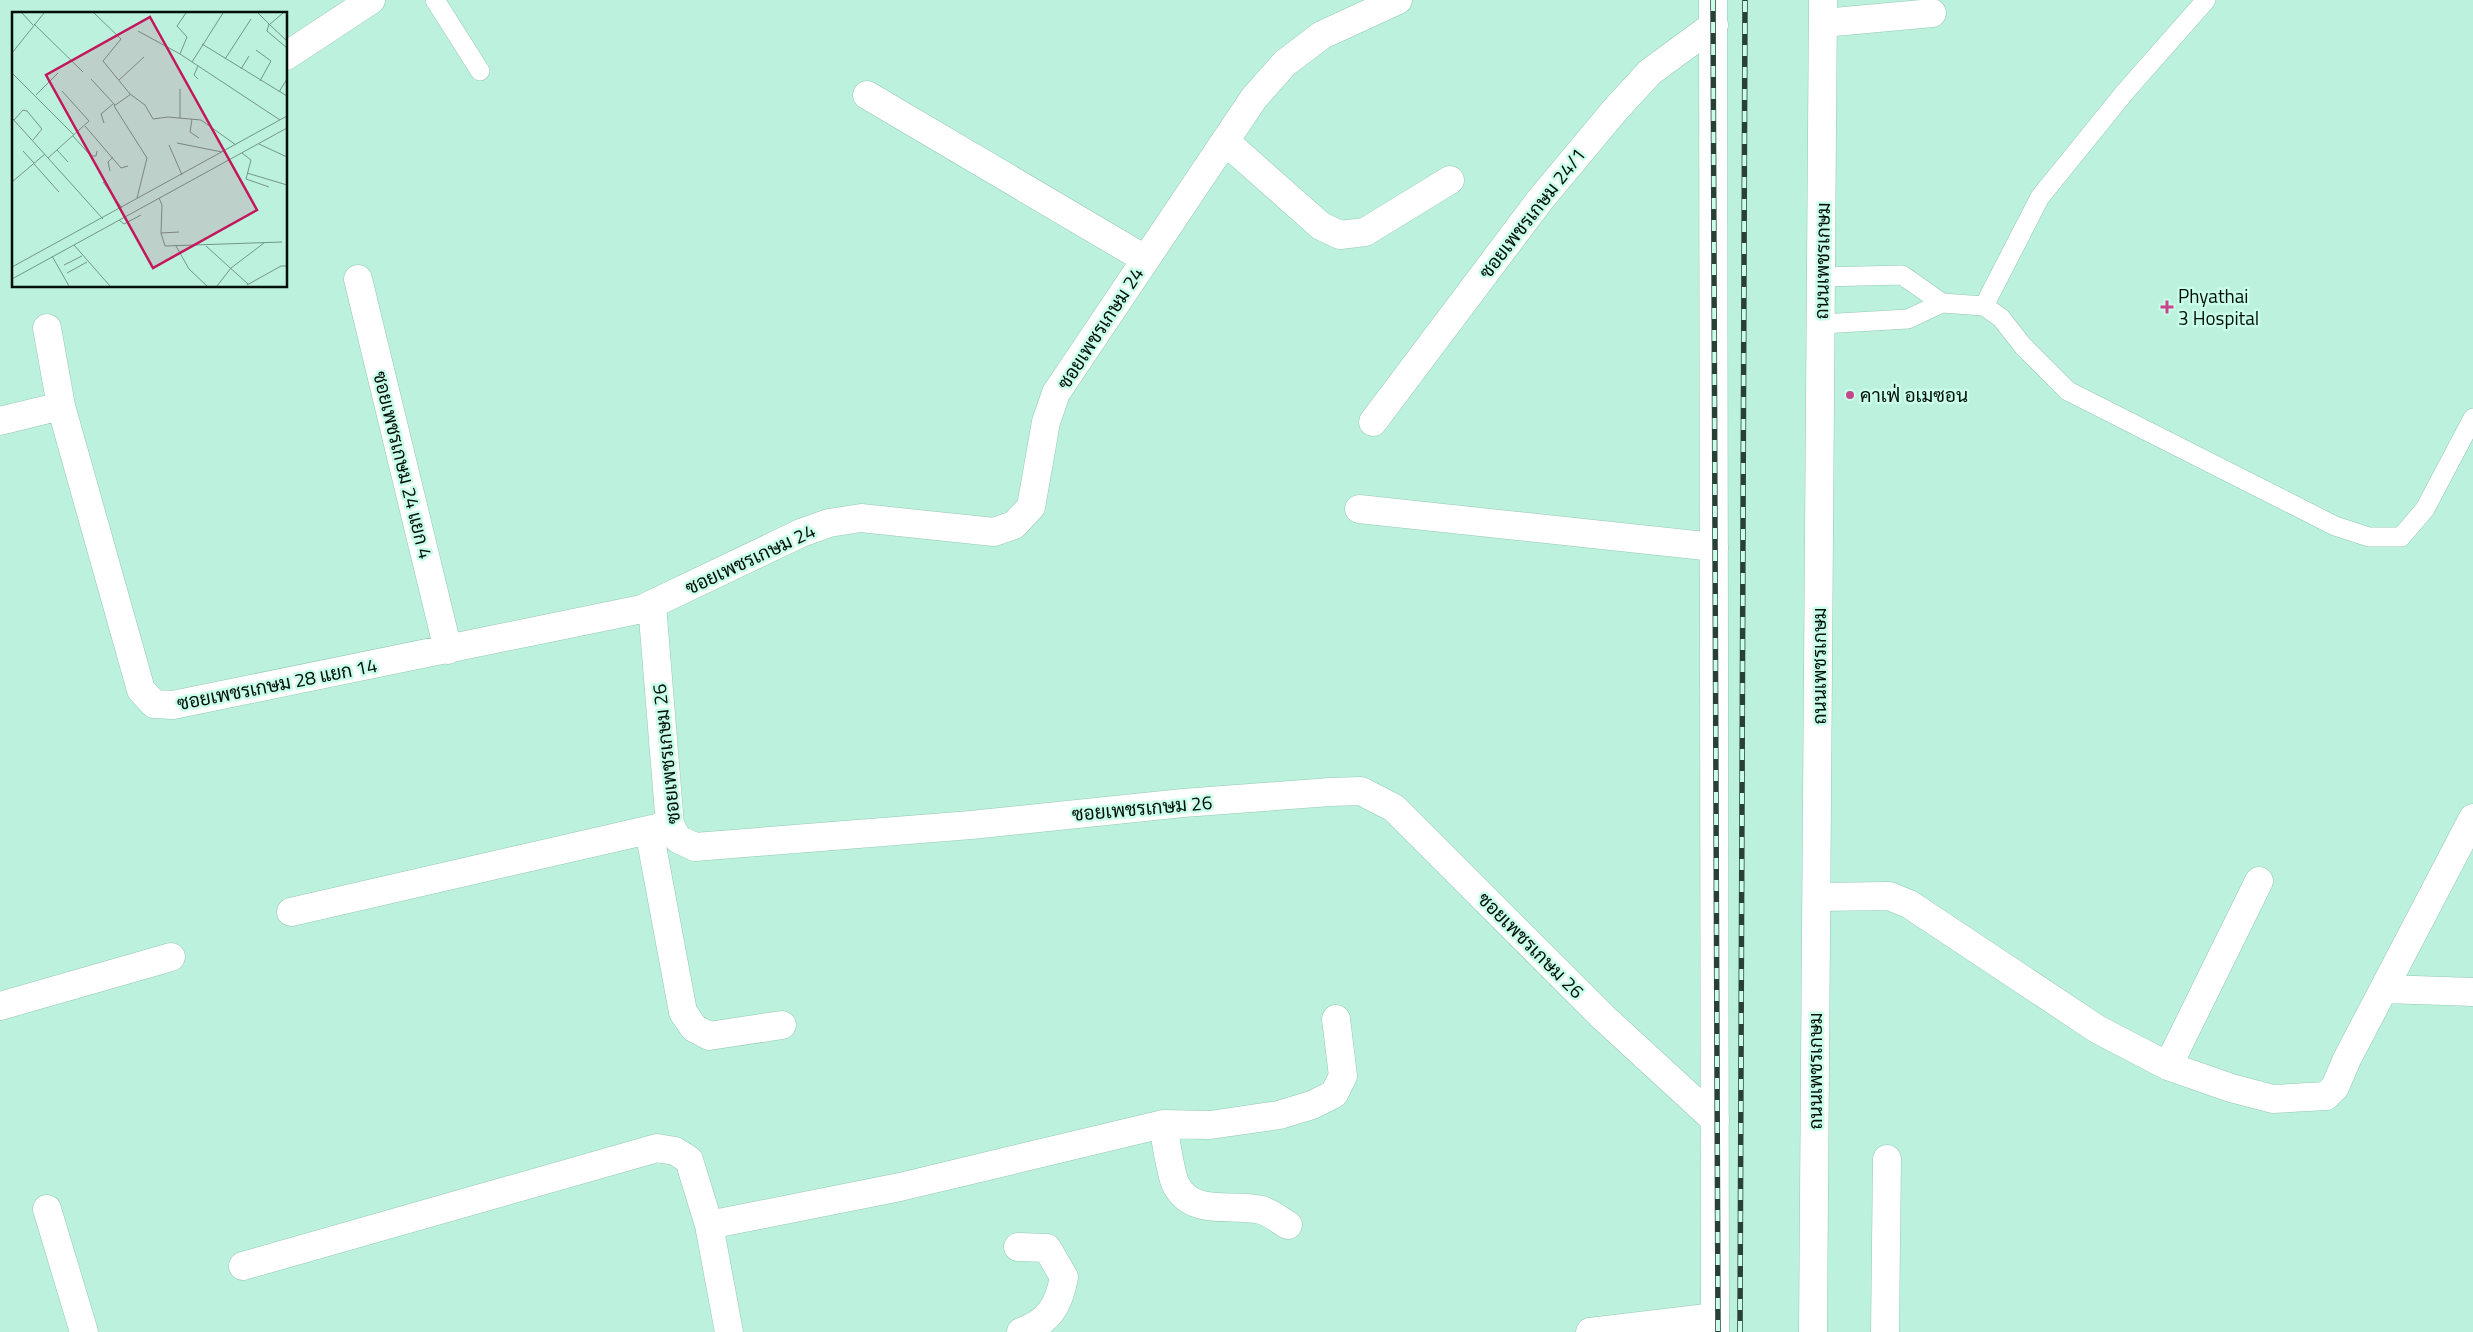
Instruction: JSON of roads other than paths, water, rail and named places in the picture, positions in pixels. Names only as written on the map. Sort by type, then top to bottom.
[{"type":"street","points":[[288,55],[371,0]]},
{"type":"street","name":"ซอยเพชรเกษม 24","points":[[652,605],[801,533],[829,523],[861,518],[994,532],[1014,525],[1031,507],[1046,422],[1056,393],[1254,98],[1285,63],[1322,35],[1398,0]]},
{"type":"street","points":[[1823,12],[1932,13]]},
{"type":"street","name":"ถนนเพชรเกษม","points":[[1813,1332],[1823,12]]},
{"type":"street","points":[[1590,1332],[1715,1325],[1714,13]]},
{"type":"street","name":"ซอยเพชรเกษม 24/1","points":[[1372,422],[1540,200],[1615,110],[1650,72],[1714,13]]},
{"type":"street","points":[[867,95],[1145,260]]},
{"type":"street","points":[[1225,141],[1322,226],[1340,234],[1365,232],[1450,180]]},
{"type":"street","name":"ซอยเพชรเกษม 24 แยก 4","points":[[358,279],[448,650]]},
{"type":"street","name":"ซอยเพชรเกษม 28 แยก 14","points":[[47,328],[61,406],[141,690],[154,704],[173,705],[448,650],[642,609],[652,605]]},
{"type":"street","points":[[0,421],[61,406]]},
{"type":"street","points":[[1359,509],[1714,547]]},
{"type":"street","name":"ซอยเพชรเกษม 26","points":[[652,605],[659,828],[678,839],[695,847],[971,825],[1183,803],[1361,791],[1394,808],[1603,1017],[1716,1120]]},
{"type":"street","points":[[1817,897],[1889,896],[1908,904],[2098,1029],[2168,1066],[2231,1088],[2273,1099],[2326,1096],[2335,1087],[2347,1060],[2473,818]]},
{"type":"street","points":[[291,912],[659,828],[683,1012],[694,1028],[709,1036],[782,1025]]},
{"type":"street","points":[[2168,1066],[2259,881]]},
{"type":"street","points":[[0,1006],[171,957]]},
{"type":"street","points":[[2385,989],[2473,992]]},
{"type":"street","points":[[709,1225],[900,1187],[1163,1124],[1210,1125],[1279,1115],[1312,1105],[1334,1094],[1343,1076],[1336,1019]]},
{"type":"street","points":[[1163,1124],[1176,1185],[1189,1202],[1215,1208],[1238,1206],[1263,1210],[1288,1225]]},
{"type":"street","points":[[243,1266],[657,1148],[675,1151],[688,1160],[709,1225],[730,1332]]},
{"type":"street","points":[[1885,1332],[1887,1159]]},
{"type":"street","points":[[47,1209],[84,1332]]},
{"type":"street","points":[[1018,1247],[1047,1248],[1064,1277],[1060,1297],[1052,1312],[1035,1327],[1021,1332]]},
{"type":"lane","points":[[435,0],[480,71]]},
{"type":"lane","points":[[1984,306],[2040,197],[2124,92],[2206,0]]},
{"type":"lane","points":[[1822,277],[1902,275],[1942,303]]},
{"type":"lane","points":[[1822,324],[1908,318],[1942,303],[1984,306],[2001,318],[2023,346],[2068,392],[2335,526],[2369,537],[2401,537],[2425,509],[2473,418]]},
{"type":"railway","points":[[1713,0],[1718,1332]]},
{"type":"railway","points":[[1740,1332],[1745,0]]},
{"type":"place","name":"Phyathai 3 Hospital","points":[[2167,307]]},
{"type":"place","name":"คาเฟ่ อเมซอน","points":[[1850,395]]}]
